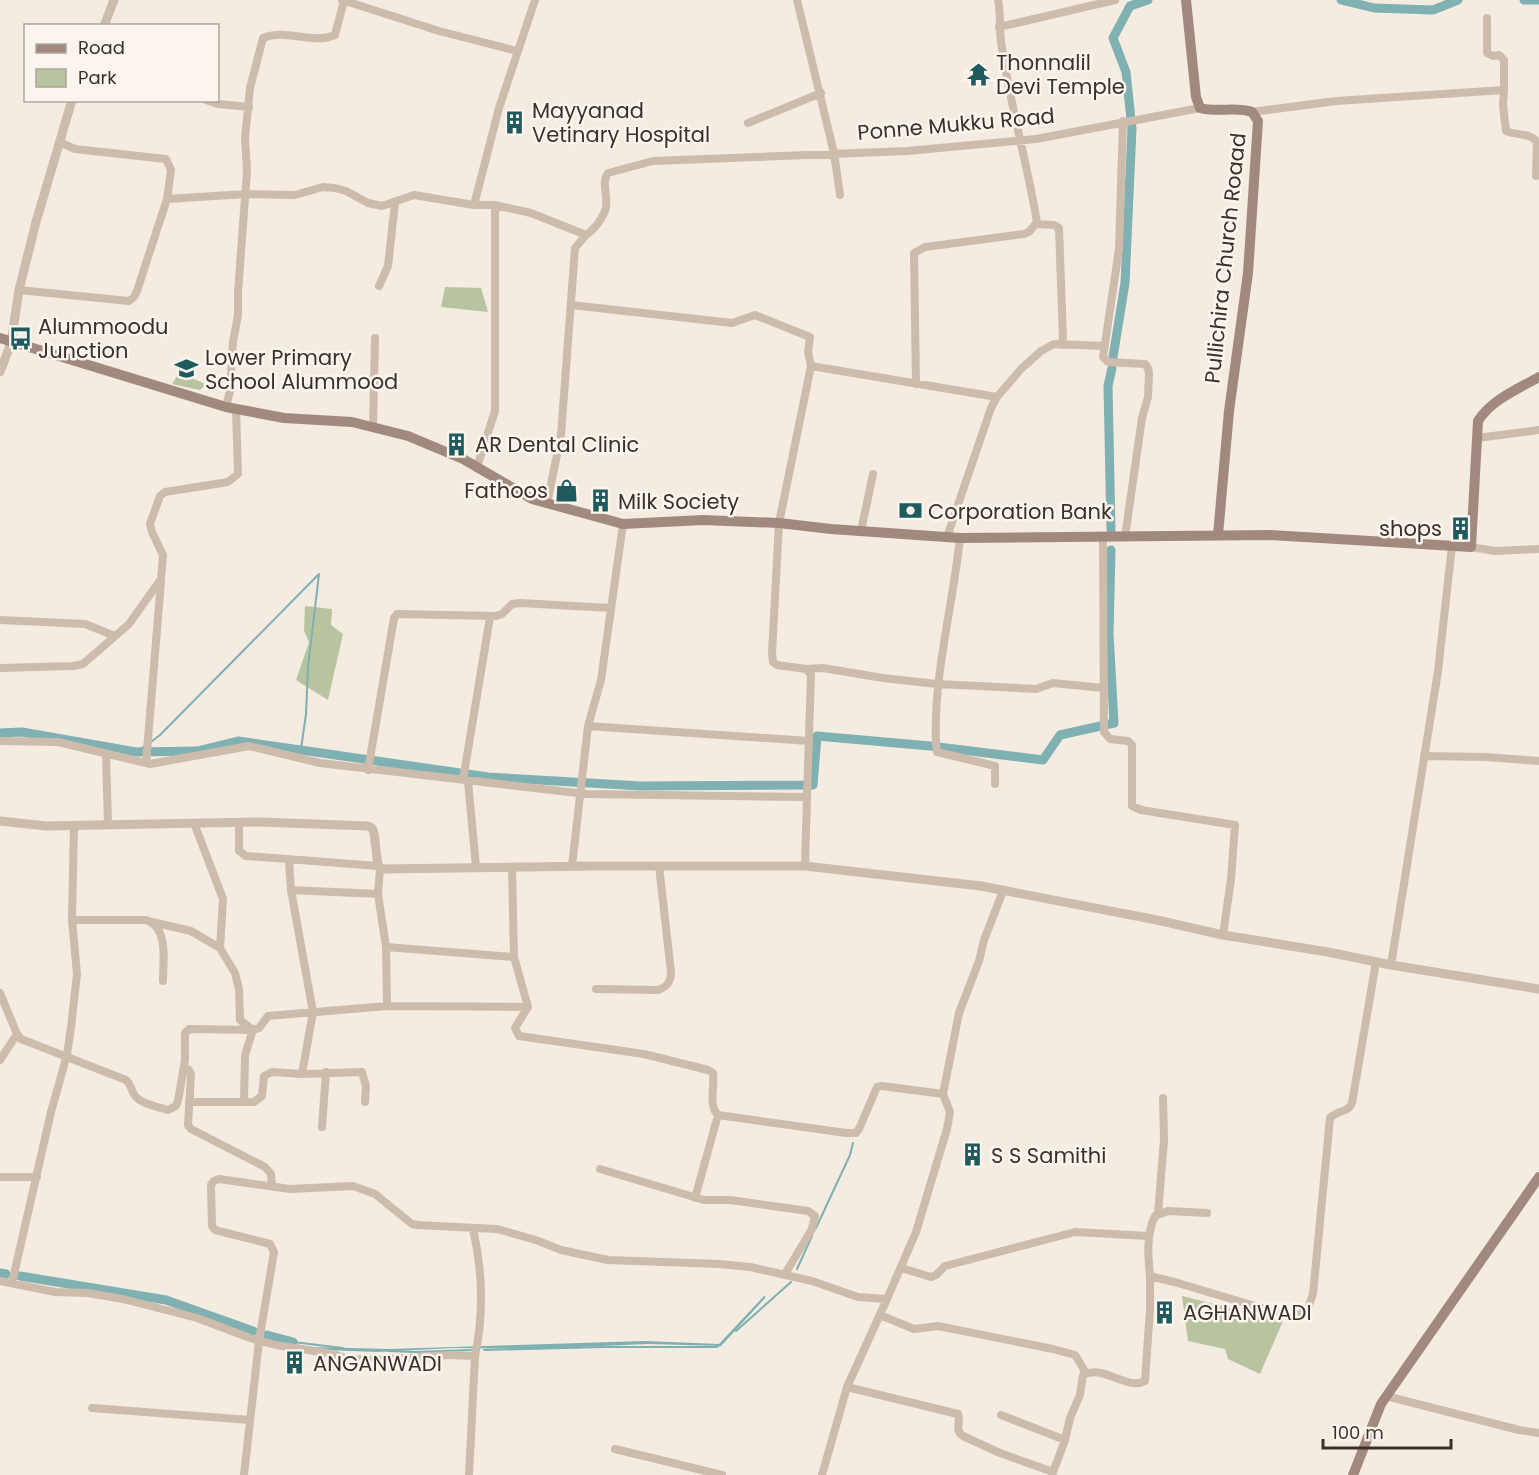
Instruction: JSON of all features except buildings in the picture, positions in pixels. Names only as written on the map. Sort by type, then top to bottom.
[{"type":"main road","points":[[1186,0],[1196,97],[1200,108]]},
{"type":"main road","name":"Pullichira Church Roaad","points":[[1200,108],[1212,111],[1242,109],[1252,112],[1258,121],[1248,273],[1229,411],[1218,535]]},
{"type":"main road","points":[[0,338],[231,408],[284,418],[352,422],[374,427],[430,444],[477,467],[532,499],[623,524],[703,520],[779,523],[960,538],[1270,535],[1471,547],[1478,421],[1484,411],[1539,377]]},
{"type":"main road","points":[[1353,1475],[1381,1404],[1539,1177]]},
{"type":"street","points":[[105,24],[114,0]]},
{"type":"street","points":[[146,764],[163,555],[150,524],[160,496],[165,492],[228,482],[238,474],[230,391],[233,342],[238,315],[237,292],[246,194],[245,138],[250,88],[263,38],[272,34],[329,38],[335,35],[338,29],[343,0],[439,31],[517,51]]},
{"type":"street","points":[[474,205],[499,108],[535,0]]},
{"type":"street","name":"Ponne Mukku Road","points":[[797,0],[834,153],[907,151],[1019,140],[1200,108]]},
{"type":"street","points":[[916,384],[914,253],[925,247],[1024,234],[1029,232],[1036,223],[1030,181],[1019,140],[999,27],[998,0]]},
{"type":"street","points":[[999,27],[1115,0]]},
{"type":"street","points":[[1487,18],[1486,53],[1493,56],[1499,55],[1504,60],[1506,131],[1512,134],[1529,135],[1537,142],[1536,176]]},
{"type":"street","points":[[1252,112],[1336,101],[1504,90]]},
{"type":"street","points":[[748,123],[821,93]]},
{"type":"street","points":[[0,372],[11,343],[19,290],[36,222],[71,102]]},
{"type":"street","points":[[212,102],[249,107]]},
{"type":"street","points":[[1123,122],[1119,249],[1104,360],[1145,364],[1149,374],[1148,397],[1142,418],[1125,537]]},
{"type":"street","points":[[19,290],[129,301],[137,291],[166,199],[171,170],[166,159],[75,149],[59,142]]},
{"type":"street","points":[[547,504],[561,435],[575,248],[591,232],[604,213],[606,207],[605,178],[608,172],[653,161],[834,153],[840,195]]},
{"type":"street","points":[[166,199],[246,194],[295,195],[323,188],[346,191],[368,203],[382,206],[414,195],[474,205],[495,205],[531,213],[586,235]]},
{"type":"street","points":[[379,286],[388,266],[395,203]]},
{"type":"street","points":[[477,467],[494,420],[496,405],[495,205]]},
{"type":"street","points":[[1036,223],[1054,225],[1059,228],[1063,338],[1061,345]]},
{"type":"street","points":[[571,305],[732,323],[755,315],[810,338],[807,352],[812,366],[779,523],[772,658],[777,665],[806,669],[823,668],[938,684],[1036,689],[1053,683],[1103,688]]},
{"type":"street","points":[[374,427],[375,338]]},
{"type":"street","points":[[948,537],[991,408],[997,397],[1021,369],[1048,346],[1105,346]]},
{"type":"street","points":[[812,366],[997,397]]},
{"type":"street","points":[[1477,438],[1539,430]]},
{"type":"street","points":[[861,531],[873,474]]},
{"type":"street","points":[[572,866],[588,726],[601,680],[623,524]]},
{"type":"street","points":[[1103,537],[1103,725],[1106,736],[1110,739],[1128,741],[1132,745],[1132,807],[1235,825],[1231,879],[1223,935]]},
{"type":"street","points":[[960,538],[938,684],[937,752],[995,766],[995,784]]},
{"type":"street","points":[[1391,966],[1438,671],[1452,546]]},
{"type":"street","points":[[1471,547],[1496,551],[1539,549]]},
{"type":"street","points":[[0,668],[82,664],[129,624],[161,579]]},
{"type":"street","points":[[368,770],[394,618],[397,614],[490,617],[502,614],[512,604],[611,608]]},
{"type":"street","points":[[476,867],[465,781],[490,617]]},
{"type":"street","points":[[0,620],[85,624],[115,636]]},
{"type":"street","points":[[805,866],[811,675],[806,669]]},
{"type":"street","points":[[588,726],[809,741]]},
{"type":"street","points":[[0,741],[48,741],[146,764],[249,746],[320,763],[368,770],[581,794],[807,797]]},
{"type":"street","points":[[106,754],[108,825]]},
{"type":"street","points":[[1424,756],[1539,761]]},
{"type":"street","points":[[0,821],[46,826],[239,822],[368,826],[374,833],[379,867],[378,894],[386,947],[387,1006]]},
{"type":"street","points":[[239,822],[238,845],[242,855],[289,861],[379,867],[805,866],[981,886],[1223,935],[1391,966],[1539,989]]},
{"type":"street","points":[[194,823],[223,899],[220,948]]},
{"type":"street","points":[[12,1283],[67,1055],[77,974],[72,920],[74,826]]},
{"type":"street","points":[[289,861],[291,891],[313,1012],[302,1074]]},
{"type":"street","points":[[596,989],[658,990],[669,983],[671,972],[659,866]]},
{"type":"street","points":[[512,867],[514,957],[528,1007],[515,1028],[515,1032],[523,1038],[653,1055],[708,1070],[713,1073],[713,1107],[714,1112],[718,1115],[851,1134],[856,1133],[859,1129],[877,1087],[943,1094]]},
{"type":"street","points":[[291,891],[378,894]]},
{"type":"street","points":[[822,1475],[847,1388],[916,1232],[947,1129],[950,1112],[943,1094],[962,1001],[1003,891]]},
{"type":"street","points":[[72,920],[146,920],[192,931],[220,948],[235,973],[240,1020],[253,1030]]},
{"type":"street","points":[[152,922],[160,931],[163,981]]},
{"type":"street","points":[[386,947],[514,957]]},
{"type":"street","points":[[1150,1276],[1295,1318],[1308,1308],[1313,1294],[1330,1118],[1335,1113],[1347,1110],[1352,1103],[1376,962]]},
{"type":"street","points":[[0,993],[17,1034],[27,1042],[67,1055],[126,1080],[139,1100],[168,1110],[176,1106],[185,1060]]},
{"type":"street","points":[[272,1185],[271,1174],[268,1170],[191,1129],[188,1125],[191,1075],[189,1070],[184,1068],[186,1033],[189,1029],[253,1030],[259,1028],[268,1016],[387,1006],[528,1007]]},
{"type":"street","points":[[244,1102],[245,1055],[253,1030]]},
{"type":"street","points":[[0,1060],[17,1034]]},
{"type":"street","points":[[322,1127],[326,1072]]},
{"type":"street","points":[[189,1102],[260,1100],[262,1080],[267,1073],[326,1072],[362,1072],[366,1086],[364,1102]]},
{"type":"street","points":[[847,1388],[958,1414],[959,1433],[963,1436],[1052,1474],[1080,1395],[1083,1375],[1096,1371],[1134,1383],[1145,1381],[1150,1309],[1149,1236],[1151,1224],[1158,1214],[1164,1140],[1163,1098]]},
{"type":"street","points":[[695,1198],[718,1115]]},
{"type":"street","points":[[600,1169],[695,1198],[730,1200],[808,1211],[815,1216],[812,1229],[785,1274]]},
{"type":"street","points":[[0,1177],[36,1177]]},
{"type":"street","points":[[244,1475],[258,1341],[273,1247],[270,1244],[214,1230],[212,1226],[212,1185],[214,1180],[297,1189],[353,1186],[375,1194],[412,1224],[497,1229],[561,1250],[597,1258],[629,1262],[750,1267],[785,1274],[858,1297],[887,1299]]},
{"type":"street","points":[[1158,1214],[1168,1211],[1207,1213]]},
{"type":"street","points":[[469,1475],[475,1356],[483,1297],[473,1229]]},
{"type":"street","points":[[901,1268],[931,1277],[945,1266],[1075,1232],[1149,1236]]},
{"type":"street","points":[[0,1283],[12,1283],[55,1292],[88,1293],[123,1299],[197,1318],[258,1341],[305,1351],[333,1354],[348,1359],[475,1356]]},
{"type":"street","points":[[880,1315],[914,1329],[938,1326],[1053,1348],[1075,1355],[1086,1373]]},
{"type":"street","points":[[1386,1396],[1539,1433]]},
{"type":"street","points":[[92,1408],[250,1420]]},
{"type":"street","points":[[1000,1415],[1065,1440]]},
{"type":"street","points":[[615,1449],[722,1475]]},
{"type":"green space","points":[[445,287],[481,288],[488,312],[441,307]]},
{"type":"green space","points":[[179,373],[206,384],[200,390],[172,384]]},
{"type":"green space","points":[[305,606],[332,609],[331,625],[343,634],[328,700],[296,680],[309,642],[304,631]]},
{"type":"green space","points":[[1182,1296],[1283,1321],[1260,1374],[1228,1359],[1225,1349],[1188,1341]]},
{"type":"water","points":[[764,1296],[766,1297],[721,1346],[648,1344],[378,1352],[324,1350],[291,1344],[313,1347],[388,1349],[645,1341],[719,1344]]},
{"type":"waterway","points":[[1113,357],[1125,283],[1132,129],[1126,72],[1113,38],[1130,6],[1148,0]]},
{"type":"waterway","points":[[1341,0],[1374,8],[1433,10],[1458,0]]},
{"type":"waterway","points":[[1524,0],[1539,0]]},
{"type":"waterway","points":[[1111,530],[1108,386],[1112,368]]},
{"type":"waterway","points":[[0,733],[22,732],[136,752],[197,751],[238,741],[488,777],[641,786],[813,785],[817,736],[930,746],[1043,760],[1060,735],[1114,723],[1109,634],[1111,550]]},
{"type":"waterway","points":[[151,742],[319,574],[301,749]]},
{"type":"waterway","points":[[136,752],[146,745]]},
{"type":"waterway","points":[[816,1228],[850,1155],[853,1143]]},
{"type":"waterway","points":[[797,1269],[812,1236]]},
{"type":"waterway","points":[[0,1273],[6,1274]]},
{"type":"waterway","points":[[20,1276],[166,1300],[253,1331]]},
{"type":"waterway","points":[[736,1331],[791,1282]]},
{"type":"waterway","points":[[267,1335],[293,1342]]},
{"type":"waterway","points":[[293,1342],[343,1348]]},
{"type":"waterway","points":[[484,1350],[717,1347],[720,1345]]},
{"type":"waterway","points":[[388,1351],[471,1350]]},
{"type":"place","name":"Thonnalil Devi Temple","points":[[978,74]]},
{"type":"place","name":"Mayyanad Vetinary Hospital","points":[[514,122]]},
{"type":"place","name":"Alummoodu Junction","points":[[20,338]]},
{"type":"place","name":"Lower Primary School Alummood","points":[[187,369]]},
{"type":"place","name":"AR Dental Clinic","points":[[457,444]]},
{"type":"place","name":"Fathoos","points":[[566,490]]},
{"type":"place","name":"Milk Society","points":[[600,501]]},
{"type":"place","name":"Corporation Bank","points":[[910,511]]},
{"type":"place","name":"shops","points":[[1460,528]]},
{"type":"place","name":"S S Samithi","points":[[973,1155]]},
{"type":"place","name":"AGHANWADI","points":[[1165,1312]]},
{"type":"place","name":"ANGANWADI","points":[[295,1363]]}]
